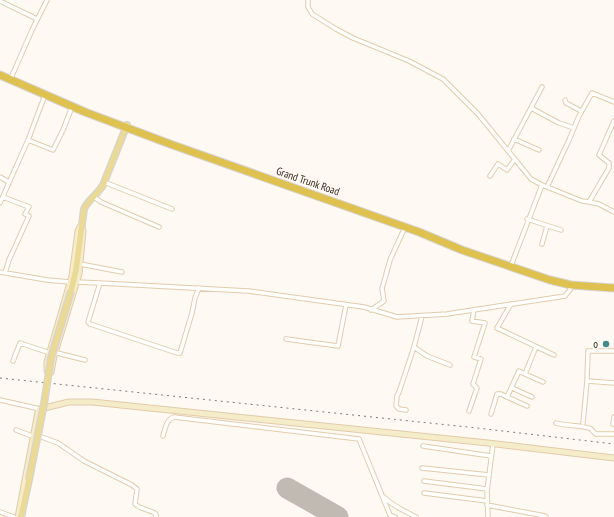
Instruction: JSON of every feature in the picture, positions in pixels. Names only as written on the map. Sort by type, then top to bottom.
[{"type":"highway","name":"Grand Trunk Road","points":[[0,74],[126,126],[405,227],[462,250],[558,283],[614,288]]},
{"type":"highway","name":"Grand Trunk Road","points":[[0,74],[72,107],[409,224],[512,263],[564,280],[614,284]]},
{"type":"main road","points":[[21,517],[44,404],[51,358],[76,270],[81,225],[86,205],[98,193],[104,182],[126,126]]},
{"type":"main road","points":[[51,352],[77,282],[84,231],[81,225]]},
{"type":"main road","points":[[51,352],[75,262],[78,231],[81,225]]},
{"type":"main road","points":[[21,517],[36,436],[38,412],[40,409],[69,402],[92,402],[614,458]]},
{"type":"main road","points":[[36,436],[47,407]]},
{"type":"street","points":[[11,78],[37,18],[47,0]]},
{"type":"street","points":[[308,0],[308,6],[312,14],[336,29],[353,38],[409,61],[443,79],[478,114],[531,179],[546,187],[582,201],[599,204],[614,212]]},
{"type":"street","points":[[2,1],[37,18]]},
{"type":"street","points":[[508,151],[542,87]]},
{"type":"street","points":[[546,187],[581,111],[592,93],[614,102]]},
{"type":"street","points":[[0,203],[28,140],[45,95]]},
{"type":"street","points":[[565,100],[566,103],[581,111]]},
{"type":"street","points":[[28,140],[53,150],[64,130],[72,107]]},
{"type":"street","points":[[531,108],[559,123],[574,128]]},
{"type":"street","points":[[589,202],[609,168],[609,163],[599,155],[614,121]]},
{"type":"street","points":[[514,139],[538,150]]},
{"type":"street","points":[[490,176],[498,164],[507,170],[515,159]]},
{"type":"street","points":[[0,178],[9,182]]},
{"type":"street","points":[[104,182],[172,209]]},
{"type":"street","points":[[512,263],[542,185]]},
{"type":"street","points":[[3,197],[29,207],[25,214],[30,216],[9,260],[6,273]]},
{"type":"street","points":[[94,197],[100,202],[159,227]]},
{"type":"street","points":[[528,219],[561,230]]},
{"type":"street","points":[[542,244],[547,226]]},
{"type":"street","points":[[371,310],[384,301],[382,288],[390,260],[405,227]]},
{"type":"street","points":[[80,264],[122,272]]},
{"type":"street","points":[[0,272],[47,280],[70,282]]},
{"type":"street","points":[[77,282],[248,291],[346,305],[398,317],[422,316],[474,310],[565,296],[572,285]]},
{"type":"street","points":[[100,283],[90,313],[88,322],[90,324],[177,353],[180,353],[199,288]]},
{"type":"street","points":[[511,304],[497,328],[554,355]]},
{"type":"street","points":[[286,339],[338,346],[346,305]]},
{"type":"street","points":[[469,411],[477,388],[473,384],[481,359],[474,357],[485,323],[472,321],[474,310]]},
{"type":"street","points":[[406,410],[399,409],[396,406],[397,396],[414,347],[422,316]]},
{"type":"street","points":[[13,361],[20,343],[85,360]]},
{"type":"street","points":[[414,347],[427,356],[450,365]]},
{"type":"street","points":[[524,374],[536,347]]},
{"type":"street","points":[[583,423],[588,351],[614,351]]},
{"type":"street","points":[[507,397],[519,371],[543,382]]},
{"type":"street","points":[[587,381],[614,383]]},
{"type":"street","points":[[512,388],[532,397]]},
{"type":"street","points":[[490,414],[497,394],[501,394],[527,406]]},
{"type":"street","points":[[0,400],[40,409]]},
{"type":"street","points":[[163,436],[167,422],[174,418],[359,439],[390,515],[395,517]]},
{"type":"street","points":[[614,418],[614,424]]},
{"type":"street","points":[[556,423],[569,426],[583,426],[591,429],[596,434],[614,434]]},
{"type":"street","points":[[16,430],[58,443],[84,461],[132,485],[137,489],[135,504],[139,508],[154,512],[156,517]]},
{"type":"street","points":[[488,517],[487,489],[493,444]]},
{"type":"street","points":[[422,446],[491,456]]},
{"type":"street","points":[[422,468],[489,475]]},
{"type":"street","points":[[424,481],[487,489]]},
{"type":"street","points":[[424,493],[487,501]]},
{"type":"street","points":[[382,494],[387,500],[416,517]]},
{"type":"street","points":[[488,505],[546,517]]},
{"type":"street","points":[[0,512],[14,517]]},
{"type":"runway","points":[[287,488],[338,517]]},
{"type":"railway","points":[[0,378],[477,428],[614,444]]},
{"type":"place","name":"o","points":[[606,344]]}]
